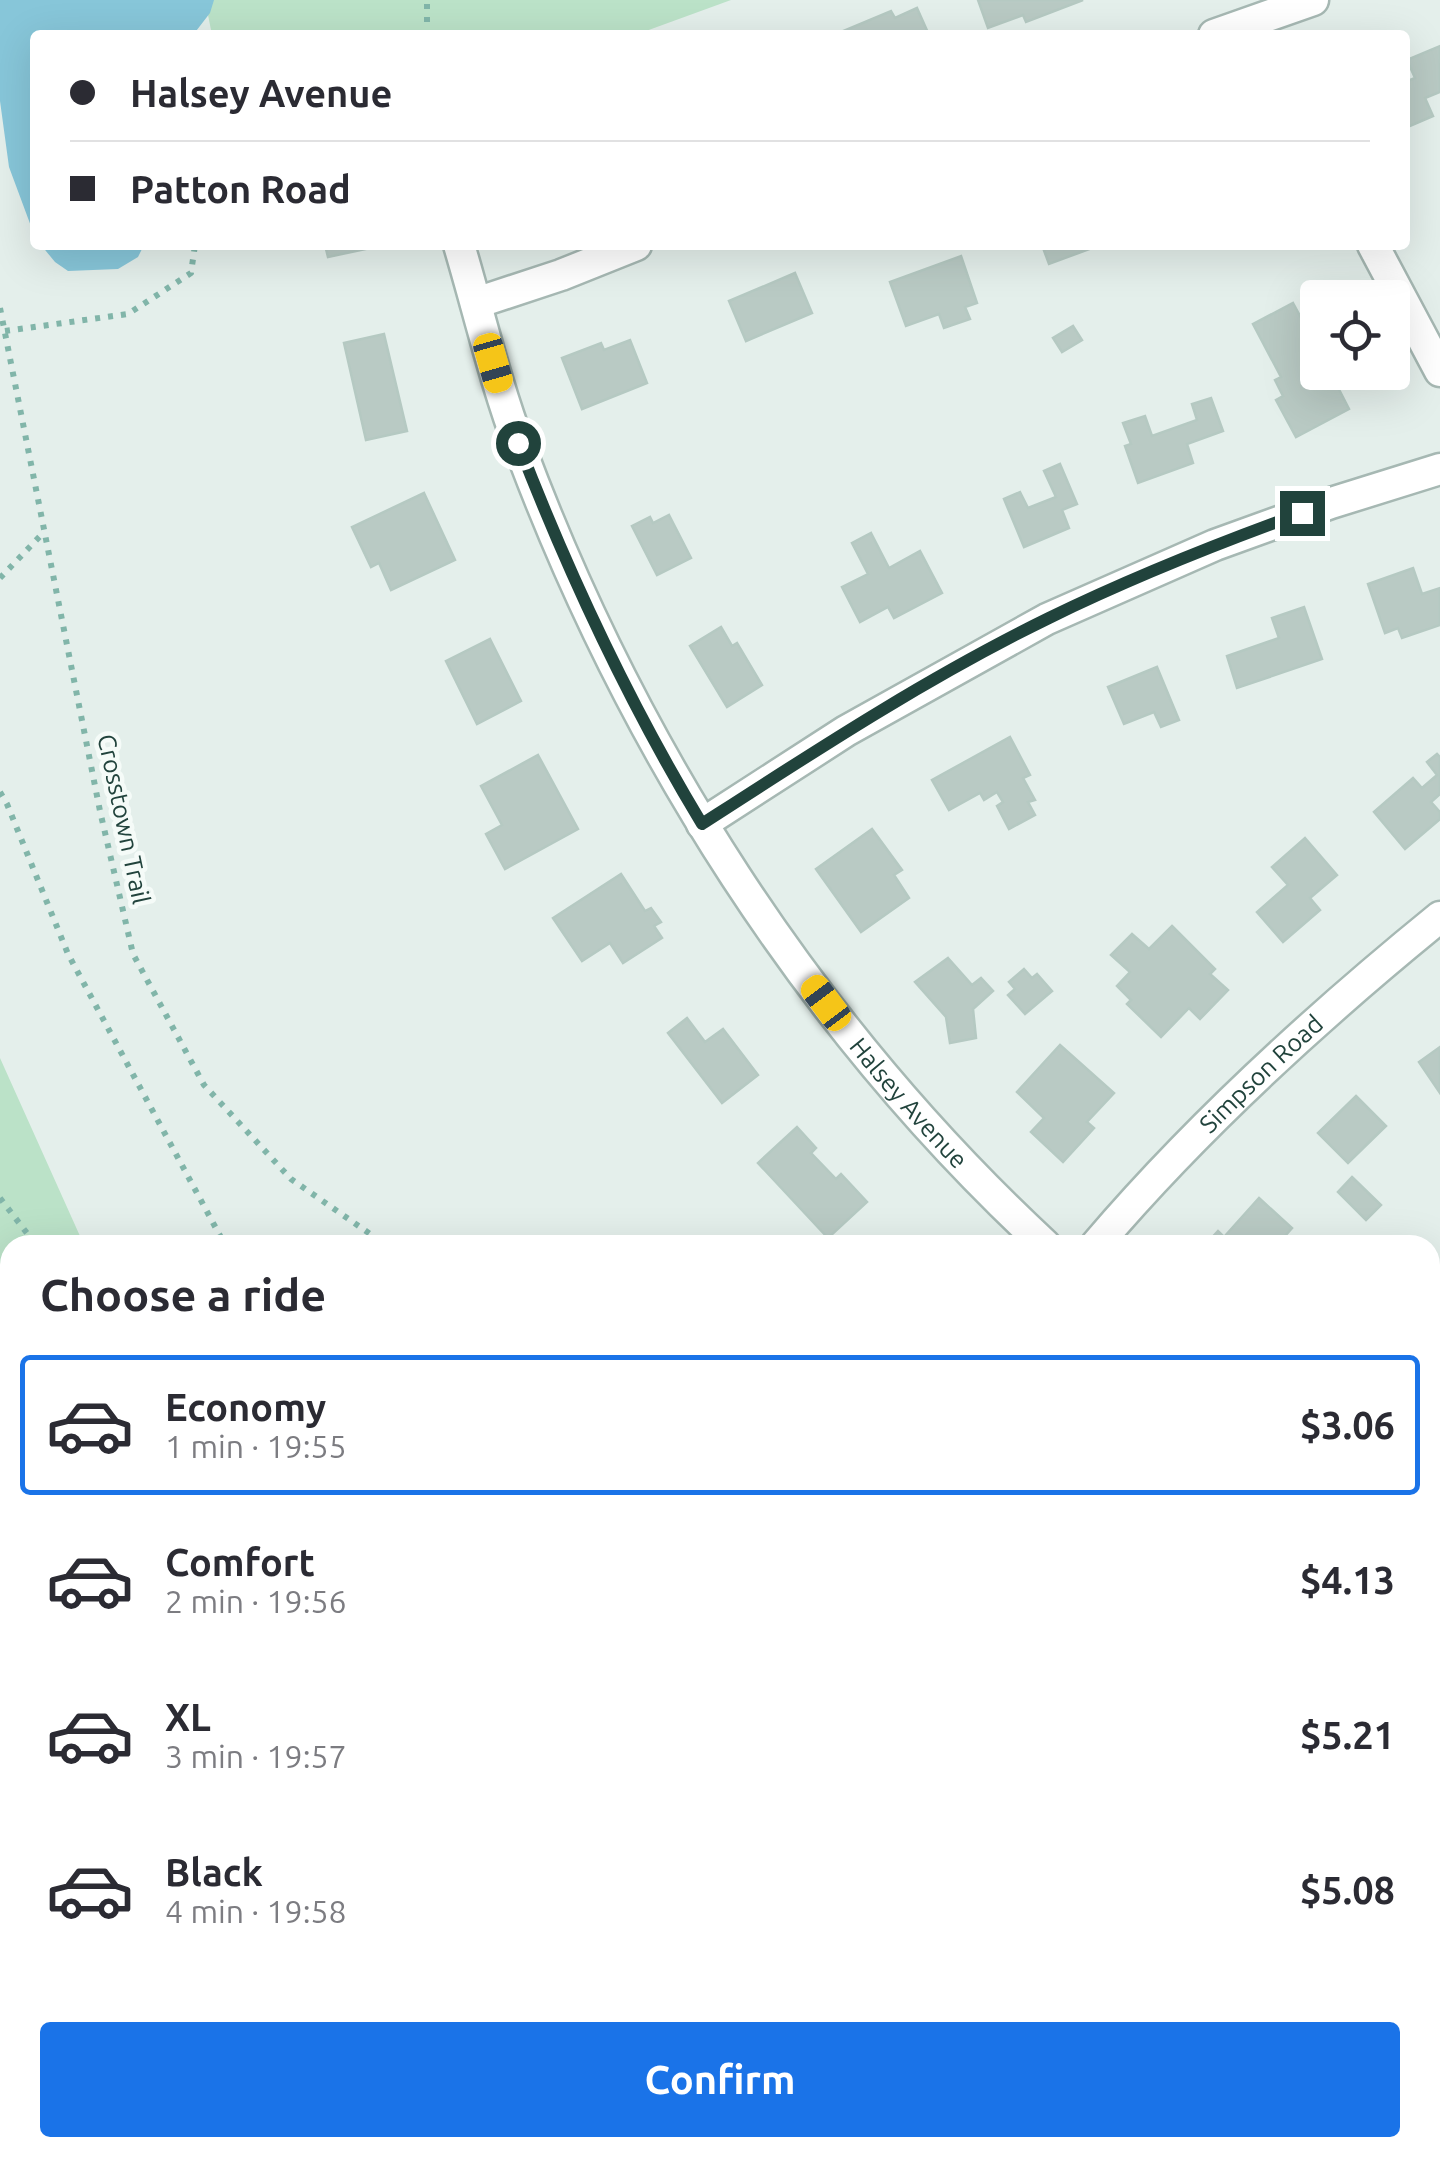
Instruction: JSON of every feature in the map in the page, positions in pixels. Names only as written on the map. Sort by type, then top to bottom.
[{"type":"street","points":[[1245,30],[1283,24],[1313,0]]},
{"type":"street","name":"Halsey Avenue","points":[[460,250],[518,443],[546,513],[585,603],[667,766],[792,959],[857,1044],[932,1130],[1035,1235]]},
{"type":"street","points":[[476,303],[623,250]]},
{"type":"street","points":[[1376,250],[1440,371]]},
{"type":"street","points":[[702,824],[846,731],[1047,619],[1215,545],[1440,469]]},
{"type":"street","name":"Simpson Road","points":[[1105,1235],[1151,1182],[1267,1067],[1374,970],[1440,917]]},
{"type":"path","points":[[426,30],[427,0]]},
{"type":"path","points":[[4,331],[128,314],[191,273],[193,250]]},
{"type":"path","name":"Crosstown Trail","points":[[0,308],[100,811],[133,954],[204,1085],[291,1179],[372,1235]]},
{"type":"path","points":[[0,578],[45,532]]},
{"type":"path","points":[[0,792],[68,954],[219,1235]]},
{"type":"path","points":[[0,1198],[28,1235]]},
{"type":"green space","points":[[213,0],[731,0],[649,30],[211,30],[208,15]]},
{"type":"green space","points":[[0,1058],[80,1235],[0,1235]]},
{"type":"water","points":[[0,0],[214,0],[197,30],[30,30],[30,224],[9,167],[0,101]]},
{"type":"water","points":[[45,250],[142,250],[138,257],[118,269],[68,271]]},
{"type":"building","points":[[978,0],[1083,0],[1026,22],[1023,15],[988,28]]},
{"type":"building","points":[[917,8],[927,30],[846,30],[891,11],[895,18]]},
{"type":"building","points":[[1440,46],[1440,92],[1425,98],[1433,116],[1410,126],[1410,80],[1415,78],[1410,59]]},
{"type":"building","points":[[326,250],[361,250],[328,257]]},
{"type":"building","points":[[1044,250],[1087,250],[1049,264]]},
{"type":"building","points":[[961,256],[977,303],[965,307],[970,319],[944,328],[939,314],[906,326],[890,282]]},
{"type":"building","points":[[795,273],[812,313],[746,341],[729,301]]},
{"type":"building","points":[[1293,303],[1300,316],[1300,390],[1339,390],[1349,409],[1296,437],[1276,400],[1283,396],[1275,380],[1281,377],[1253,324]]},
{"type":"building","points":[[1073,326],[1082,340],[1062,352],[1053,338]]},
{"type":"building","points":[[384,334],[407,431],[366,440],[344,343]]},
{"type":"building","points":[[630,340],[647,383],[582,409],[562,358],[601,343],[604,350]]},
{"type":"building","points":[[1211,398],[1223,431],[1187,444],[1193,463],[1138,483],[1125,446],[1131,444],[1123,423],[1145,416],[1152,436],[1197,420],[1192,404]]},
{"type":"building","points":[[1060,464],[1077,504],[1062,510],[1069,528],[1024,547],[1004,499],[1020,492],[1028,508],[1056,497],[1044,471]]},
{"type":"building","points":[[424,493],[455,560],[391,590],[379,563],[371,567],[352,527]]},
{"type":"building","points":[[669,515],[691,558],[657,575],[632,526],[650,517],[653,523]]},
{"type":"building","points":[[871,533],[889,568],[920,551],[942,593],[894,618],[888,607],[860,622],[842,587],[868,574],[852,543]]},
{"type":"building","points":[[1413,568],[1422,594],[1440,588],[1440,625],[1402,638],[1398,628],[1385,633],[1368,584]]},
{"type":"building","points":[[1304,607],[1322,659],[1237,688],[1227,656],[1279,638],[1272,618]]},
{"type":"building","points":[[721,627],[732,646],[737,643],[762,685],[727,707],[690,646]]},
{"type":"building","points":[[490,639],[521,701],[477,724],[446,661]]},
{"type":"building","points":[[1157,667],[1179,720],[1161,727],[1154,712],[1124,724],[1108,687]]},
{"type":"building","points":[[1010,737],[1030,775],[1023,778],[1035,800],[1028,802],[1035,815],[1009,829],[997,806],[1003,802],[997,792],[984,800],[980,793],[949,810],[932,780]]},
{"type":"building","points":[[1437,754],[1440,794],[1431,802],[1440,812],[1440,819],[1405,849],[1374,812],[1413,778],[1422,788],[1437,775],[1427,762]]},
{"type":"building","points":[[538,755],[578,829],[505,869],[486,834],[502,825],[481,786]]},
{"type":"building","points":[[872,829],[902,870],[894,875],[909,898],[861,932],[816,869]]},
{"type":"building","points":[[1305,838],[1337,875],[1310,898],[1320,910],[1283,942],[1257,912],[1288,885],[1272,867]]},
{"type":"building","points":[[621,874],[645,911],[651,908],[661,922],[654,926],[662,938],[623,963],[610,943],[582,961],[553,918]]},
{"type":"building","points":[[1172,926],[1215,969],[1210,974],[1228,990],[1200,1019],[1189,1008],[1161,1037],[1127,1004],[1131,1000],[1117,986],[1130,972],[1111,955],[1132,934],[1149,949]]},
{"type":"building","points":[[948,958],[972,985],[981,978],[993,991],[973,1009],[976,1038],[950,1043],[946,1017],[915,982]]},
{"type":"building","points":[[1024,969],[1032,978],[1037,974],[1052,991],[1025,1014],[1008,995],[1015,989],[1009,982]]},
{"type":"building","points":[[687,1018],[705,1042],[723,1029],[758,1075],[722,1103],[668,1033]]},
{"type":"building","points":[[1060,1045],[1114,1093],[1087,1122],[1094,1128],[1063,1162],[1031,1132],[1044,1118],[1017,1092]]},
{"type":"building","points":[[1440,1047],[1440,1093],[1419,1062]]},
{"type":"building","points":[[1356,1096],[1386,1126],[1348,1163],[1318,1133]]},
{"type":"building","points":[[797,1127],[816,1148],[811,1153],[836,1179],[841,1174],[867,1202],[831,1235],[825,1235],[758,1163]]},
{"type":"building","points":[[1352,1177],[1381,1205],[1366,1220],[1338,1192]]},
{"type":"building","points":[[1259,1198],[1292,1228],[1286,1235],[1226,1235]]},
{"type":"route","points":[[518,443],[607,650],[702,824],[846,731],[1047,619],[1157,569],[1302,513]]}]
